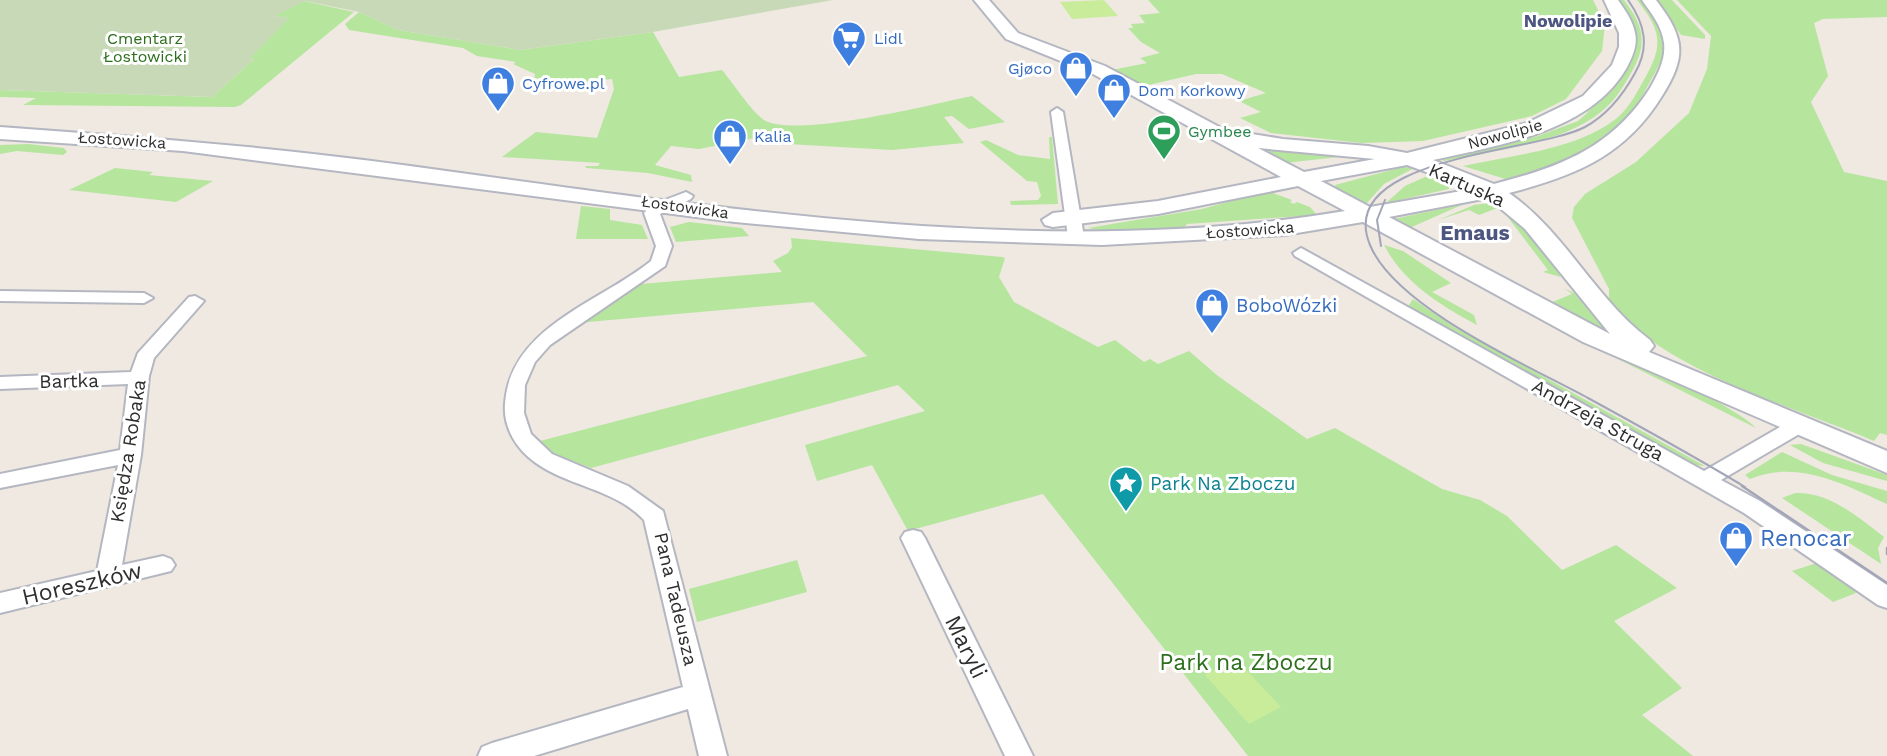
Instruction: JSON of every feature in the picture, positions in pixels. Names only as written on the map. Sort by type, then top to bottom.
[{"type":"main road","name":"Kartuska","points":[[981,0],[1012,36],[1099,70],[1592,335],[1655,365],[1887,463]]},
{"type":"main road","name":"Nowolipie","points":[[1301,179],[1491,140],[1545,124],[1592,98],[1614,74],[1628,39],[1622,19],[1611,0]]},
{"type":"main road","points":[[1371,217],[1491,192],[1567,168],[1613,142],[1639,119],[1673,60],[1674,50],[1667,24],[1649,0]]},
{"type":"main road","name":"Łostowicka","points":[[0,122],[192,133],[686,196],[909,221],[1248,232],[1371,217]]},
{"type":"main road","name":"Kartuska","points":[[1201,125],[1273,145],[1345,149],[1403,159],[1491,192],[1524,215],[1593,305],[1621,332],[1707,385]]},
{"type":"main road","name":"Łostowicka","points":[[0,133],[103,138],[265,153],[899,233],[1074,228],[1136,212],[1301,179]]},
{"type":"street","points":[[1057,112],[1074,228]]},
{"type":"street","points":[[663,204],[686,196]]},
{"type":"street","name":"Pana Tadeusza","points":[[663,204],[652,213],[664,246],[659,263],[557,330],[540,345],[517,380],[513,409],[516,426],[525,442],[545,460],[637,500],[655,517],[713,756]]},
{"type":"street","name":"Andrzeja Struga","points":[[1301,253],[1752,507],[1887,598]]},
{"type":"street","points":[[0,296],[144,298]]},
{"type":"street","name":"Księdza Robaka","points":[[108,578],[130,455],[138,376],[145,357],[195,301]]},
{"type":"street","name":"Bartka","points":[[0,383],[116,380],[138,376]]},
{"type":"street","points":[[1705,480],[1799,425]]},
{"type":"street","points":[[0,481],[130,455]]},
{"type":"street","name":"Maryli","points":[[914,538],[1019,756]]},
{"type":"street","name":"Horeszków","points":[[0,603],[163,565]]},
{"type":"street","points":[[492,756],[698,694]]},
{"type":"green space","name":"Cmentarz Łostowicki","points":[[0,0],[833,0],[653,32],[520,50],[398,30],[359,12],[305,1],[275,16],[289,18],[250,58],[254,59],[212,97],[0,90]]},
{"type":"green space","points":[[1104,0],[1118,16],[1072,19],[1060,2]]},
{"type":"green space","points":[[1148,0],[1593,0],[1605,24],[1602,51],[1566,99],[1532,116],[1423,141],[1361,143],[1271,133],[1240,118],[1261,112],[1239,101],[1266,93],[1222,74],[1196,74],[1144,86],[1112,70],[1147,63],[1140,58],[1160,53],[1141,42],[1128,28],[1133,28],[1131,24],[1145,23],[1139,15],[1160,13]]},
{"type":"green space","points":[[1617,0],[1624,0],[1636,18],[1642,44],[1631,73],[1607,107],[1587,122],[1548,138],[1444,161],[1440,159],[1538,136],[1578,121],[1586,114],[1622,75],[1635,50],[1635,40]]},
{"type":"green space","points":[[1637,0],[1642,0],[1659,23],[1665,54],[1632,115],[1605,140],[1569,160],[1512,181],[1463,166],[1564,144],[1601,129],[1622,114],[1645,78],[1657,47],[1655,29]]},
{"type":"green space","points":[[1656,0],[1672,0],[1705,35],[1705,39],[1681,35]]},
{"type":"green space","points":[[1677,0],[1887,0],[1887,17],[1823,19],[1814,23],[1828,76],[1811,102],[1844,172],[1887,181],[1887,435],[1880,433],[1874,441],[1769,400],[1695,367],[1632,326],[1609,302],[1609,289],[1572,218],[1574,207],[1585,194],[1636,162],[1689,113],[1707,69],[1711,36]]},
{"type":"green space","points":[[304,1],[354,12],[241,105],[235,107],[23,105],[36,98],[0,97],[0,90],[212,97],[254,59],[249,58],[288,18],[274,16]]},
{"type":"green space","points":[[359,12],[398,30],[520,50],[653,32],[679,77],[722,70],[759,116],[780,125],[833,123],[972,96],[1005,122],[969,129],[952,116],[944,117],[964,143],[892,150],[788,144],[781,133],[699,149],[671,146],[655,165],[691,175],[692,182],[648,173],[585,166],[598,166],[600,163],[502,157],[536,132],[597,138],[614,89],[612,79],[556,85],[550,92],[533,90],[535,74],[513,64],[516,62],[477,56],[463,48],[349,30],[345,24]]},
{"type":"green space","points":[[1049,137],[1052,137],[1058,204],[1011,205],[1010,201],[1038,200],[1041,196],[1037,182],[1027,181],[980,142],[986,140],[1018,155],[1050,159]]},
{"type":"green space","points":[[1232,139],[1347,156],[1285,163]]},
{"type":"green space","points":[[28,144],[64,148],[67,152],[63,155],[17,151],[0,154],[0,145]]},
{"type":"green space","points":[[1403,167],[1414,168],[1384,184],[1366,204],[1338,191],[1335,185]]},
{"type":"green space","points":[[115,168],[153,172],[149,175],[213,181],[176,202],[69,190]]},
{"type":"green space","points":[[1434,173],[1449,181],[1449,189],[1386,203],[1405,186]]},
{"type":"green space","points":[[1267,191],[1292,200],[1290,202],[1294,204],[1297,202],[1310,207],[1317,215],[1187,224],[1184,228],[1173,229],[1104,231],[1088,228],[1202,209]]},
{"type":"green space","points":[[1497,202],[1524,224],[1561,277],[1543,272],[1548,270],[1500,207],[1479,215],[1469,210],[1438,220],[1474,205]]},
{"type":"green space","points":[[1464,204],[1405,230],[1389,220]]},
{"type":"green space","points":[[581,206],[610,209],[610,220],[642,225],[648,239],[576,239]]},
{"type":"green space","points":[[689,222],[742,228],[749,236],[676,242],[670,227]]},
{"type":"green space","name":"Park na Zboczu","points":[[791,238],[1005,258],[999,277],[1014,302],[1098,347],[1115,340],[1144,362],[1150,359],[1158,364],[1189,351],[1218,376],[1307,439],[1335,428],[1442,489],[1480,500],[1507,516],[1562,570],[1616,545],[1677,588],[1614,621],[1682,688],[1642,715],[1693,756],[1248,756],[1043,494],[908,531],[872,465],[817,481],[805,445],[925,411],[898,385],[591,468],[550,452],[540,441],[867,356],[813,302],[577,323],[641,284],[782,272],[773,261],[788,253],[792,247]]},
{"type":"green space","points":[[1384,245],[1403,251],[1451,283],[1432,292],[1474,315],[1477,325],[1412,282]]},
{"type":"green space","points":[[1564,288],[1574,293],[1600,323],[1639,354],[1550,303],[1572,294]]},
{"type":"green space","points":[[1413,299],[1454,327],[1705,466],[1693,465],[1407,308]]},
{"type":"green space","points":[[1532,316],[1578,333],[1648,365],[1717,401],[1756,428]]},
{"type":"green space","points":[[1801,444],[1887,475],[1887,481],[1823,463],[1790,445]]},
{"type":"green space","points":[[1782,452],[1832,475],[1887,491],[1887,504],[1820,476],[1785,472],[1750,479],[1745,475]]},
{"type":"green space","points":[[1795,493],[1832,501],[1884,537],[1878,548],[1881,564],[1782,498]]},
{"type":"green space","points":[[797,560],[807,592],[697,622],[689,589]]},
{"type":"green space","points":[[1817,563],[1856,593],[1833,602],[1792,571]]},
{"type":"green space","points":[[1236,659],[1281,707],[1249,724],[1205,675]]},
{"type":"tram line","points":[[1628,0],[1642,27],[1643,54],[1620,97],[1607,110],[1585,127],[1560,136],[1445,162],[1409,175],[1381,193],[1367,215],[1370,245],[1384,268],[1435,313],[1500,352],[1628,420],[1745,487]]},
{"type":"tram line","points":[[1381,246],[1377,220],[1385,200]]},
{"type":"tram line","points":[[1742,486],[1887,583]]},
{"type":"tram line","points":[[1887,548],[1887,554]]},
{"type":"place","name":"Lidl","points":[[849,68]]},
{"type":"place","name":"Gjøco","points":[[1076,98]]},
{"type":"place","name":"Cyfrowe.pl","points":[[498,113]]},
{"type":"place","name":"Dom Korkowy","points":[[1114,120]]},
{"type":"place","name":"Gymbee","points":[[1164,161]]},
{"type":"place","name":"Kalia","points":[[730,166]]},
{"type":"place","name":"BoboWózki","points":[[1212,335]]},
{"type":"place","name":"Park Na Zboczu","points":[[1126,513]]},
{"type":"place","name":"Renocar","points":[[1736,568]]},
{"type":"district","name":"Nowolipie","points":[[1568,20]]},
{"type":"district","name":"Emaus","points":[[1475,232]]}]
